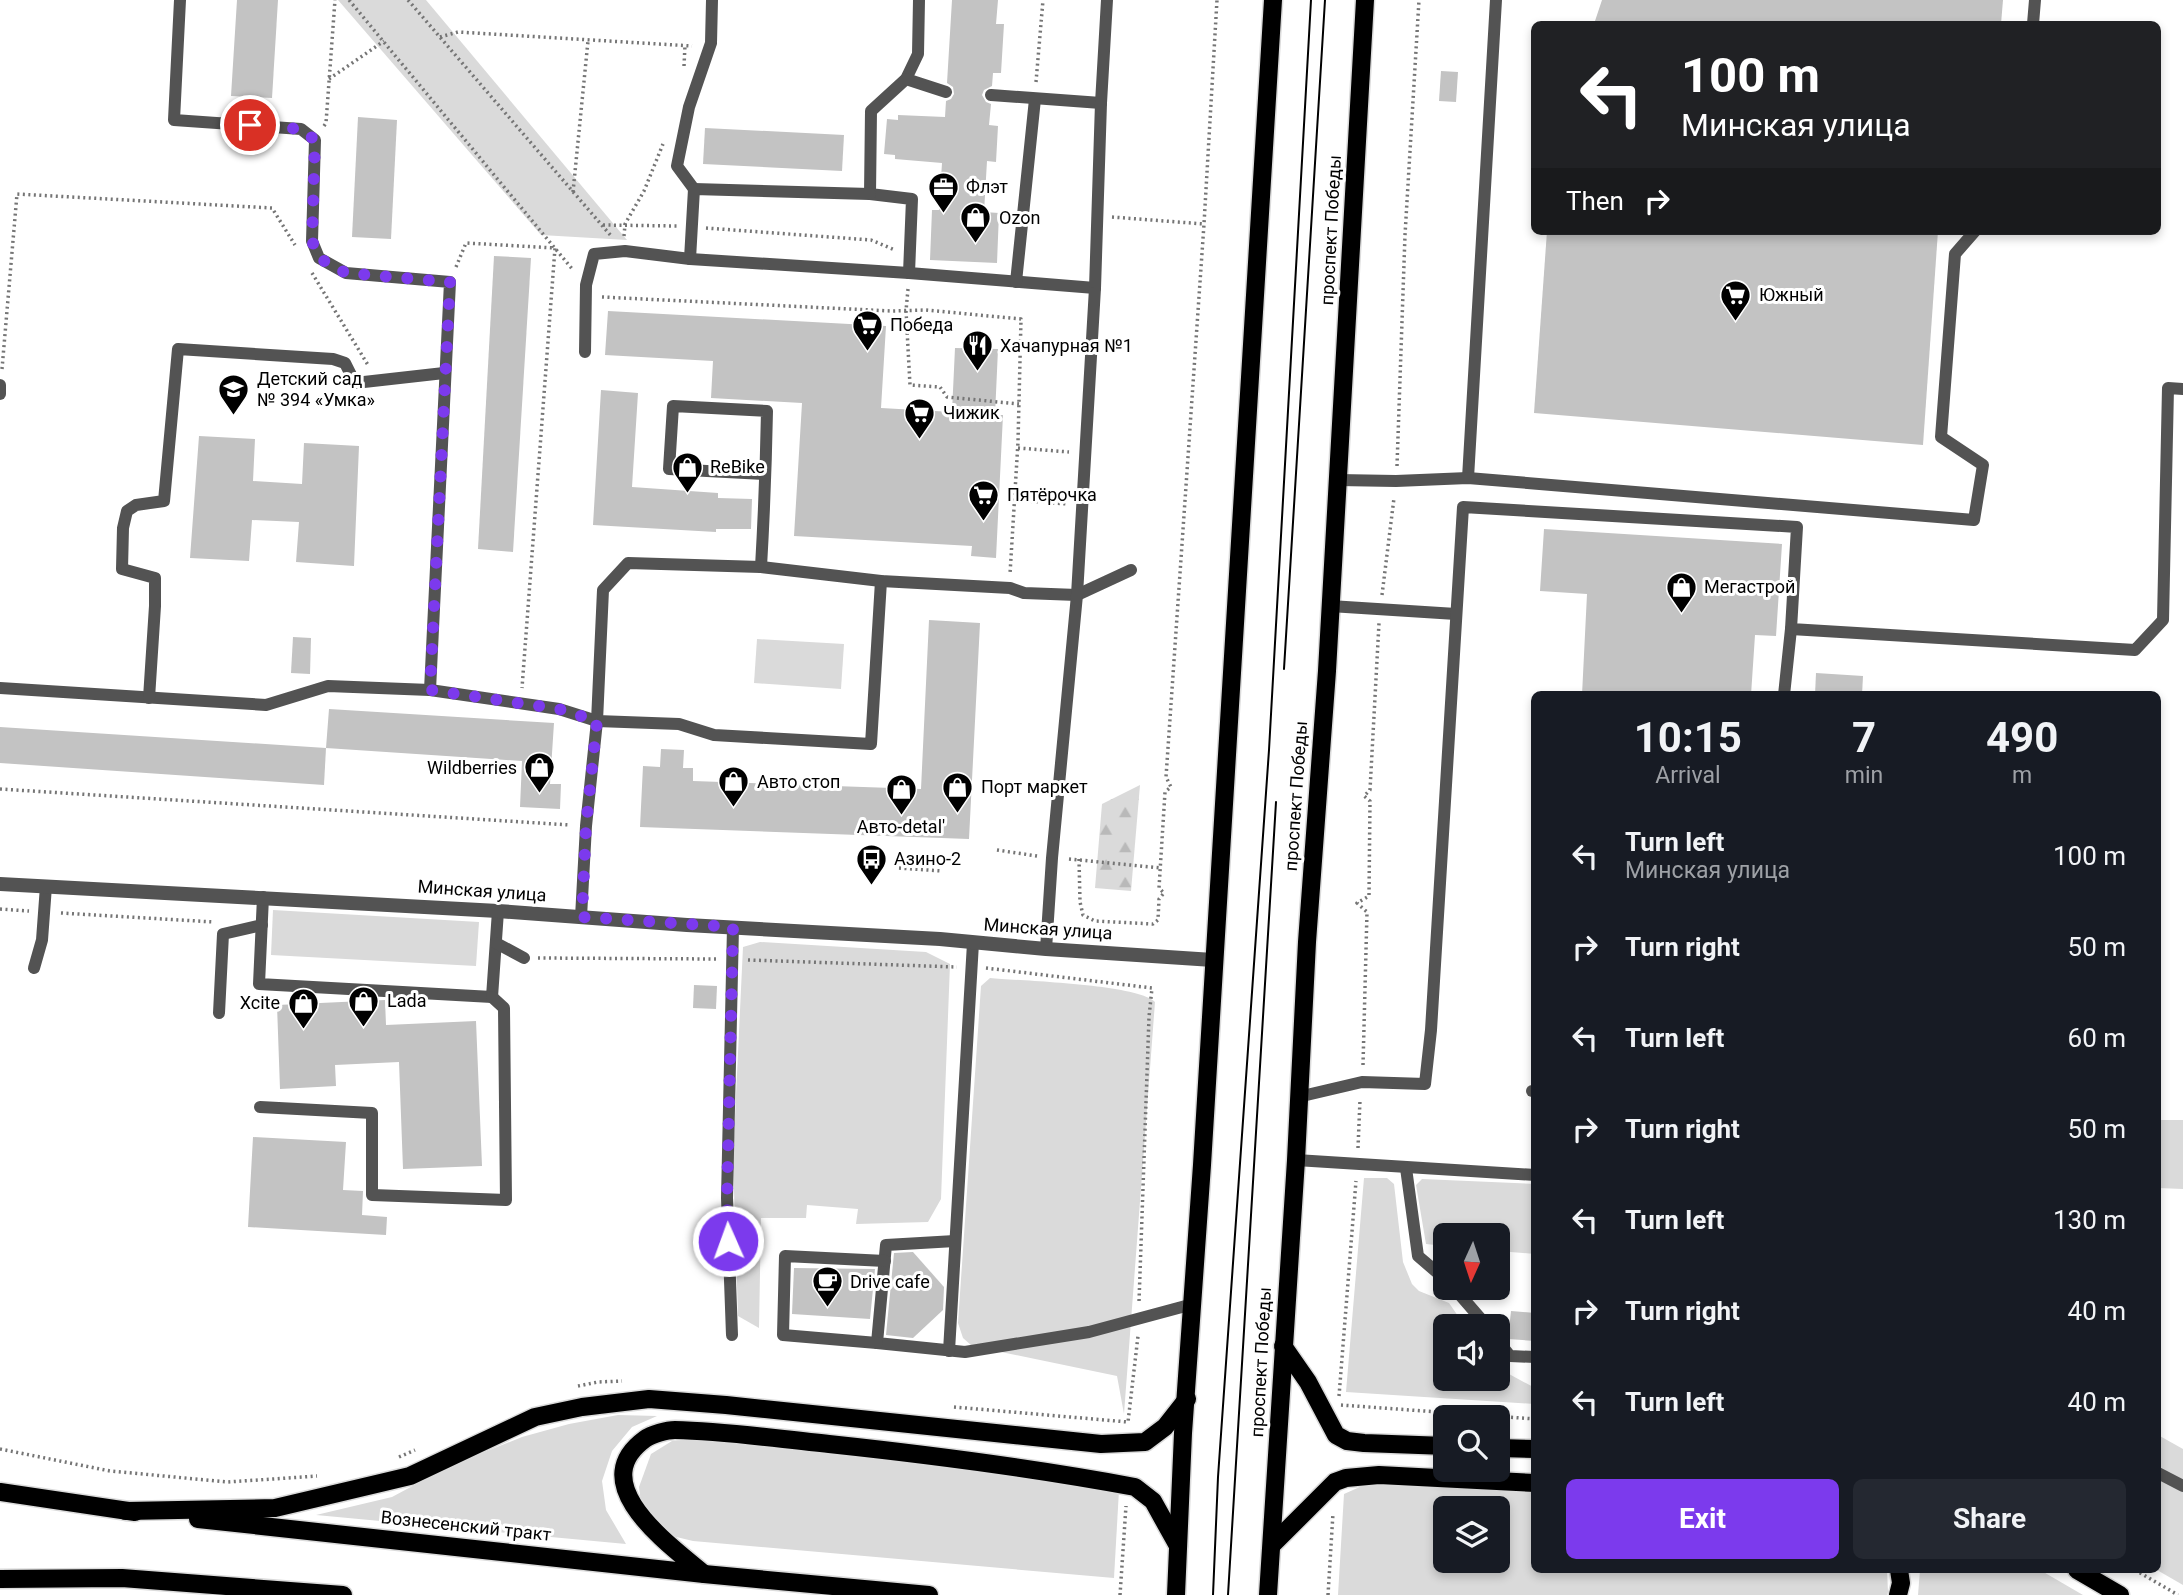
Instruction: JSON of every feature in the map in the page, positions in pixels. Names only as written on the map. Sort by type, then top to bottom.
[{"type":"main road","points":[[1176,1595],[1273,0]]},
{"type":"main road","name":"проспект Победы","points":[[1268,1595],[1338,480],[1365,0]]},
{"type":"main road","points":[[1283,1346],[1308,1382],[1336,1435],[1347,1441],[1364,1443],[1433,1446]]},
{"type":"main road","points":[[126,1511],[275,1508],[410,1476],[535,1417],[582,1407],[649,1399],[1101,1444],[1146,1442],[1165,1427],[1186,1399]]},
{"type":"main road","points":[[704,1574],[652,1530],[636,1509],[622,1482],[626,1459],[646,1438],[672,1430],[760,1437],[975,1460],[1135,1487],[1153,1501],[1178,1546]]},
{"type":"main road","points":[[1510,1448],[1531,1449]]},
{"type":"main road","points":[[1272,1545],[1335,1482],[1346,1478],[1379,1475],[1531,1483]]},
{"type":"main road","name":"Вознесенский тракт","points":[[0,1492],[126,1511],[704,1574],[929,1595]]},
{"type":"main road","points":[[1898,1595],[1901,1583],[1899,1573]]},
{"type":"main road","points":[[2082,1573],[2120,1595]]},
{"type":"main road","points":[[0,1579],[122,1578],[343,1595]]},
{"type":"main road","points":[[122,1578],[179,1595]]},
{"type":"street","name":"Минская улица","points":[[0,884],[498,911],[940,939],[1213,960]]},
{"type":"lane","points":[[180,0],[174,120],[301,129],[315,140],[312,241],[319,258],[346,273],[450,282],[430,690]]},
{"type":"lane","points":[[690,259],[694,189],[677,166],[689,107],[709,48],[712,0]]},
{"type":"lane","points":[[870,194],[870,111],[906,79],[918,54],[919,0]]},
{"type":"lane","points":[[1046,949],[1077,595],[1095,288],[1107,0]]},
{"type":"lane","points":[[1468,478],[1496,0]]},
{"type":"lane","points":[[2033,21],[2035,0]]},
{"type":"lane","points":[[906,79],[946,92]]},
{"type":"lane","points":[[991,95],[1101,103]]},
{"type":"lane","points":[[1016,282],[1035,99]]},
{"type":"lane","points":[[694,189],[870,194],[912,199],[909,273]]},
{"type":"lane","points":[[1338,480],[1468,478],[1974,520],[1983,465],[1941,437],[1955,254],[1972,235]]},
{"type":"lane","points":[[585,352],[586,291],[594,254],[624,250],[690,259],[1095,288]]},
{"type":"lane","points":[[149,698],[155,578],[122,569],[123,528],[127,511],[136,505],[164,501],[178,349],[333,359],[345,363],[355,383],[444,373]]},
{"type":"lane","points":[[0,385],[0,394]]},
{"type":"lane","points":[[1791,629],[2135,650],[2163,620],[2168,388],[2183,389]]},
{"type":"lane","points":[[761,567],[765,474],[767,411],[673,406],[669,469],[765,474]]},
{"type":"lane","points":[[1298,1097],[1362,1082],[1425,1084],[1432,1017],[1463,507],[1797,527],[1784,691]]},
{"type":"lane","points":[[582,917],[586,826],[597,721],[603,590],[628,563],[761,567],[881,581],[1010,588],[1024,593],[1077,595],[1131,570]]},
{"type":"lane","points":[[0,688],[266,705],[328,686],[430,690],[559,709],[597,721],[678,723],[714,735],[870,744],[881,581]]},
{"type":"lane","points":[[1330,606],[1457,614]]},
{"type":"lane","points":[[34,968],[42,940],[46,886]]},
{"type":"lane","points":[[260,1107],[372,1113],[372,1195],[506,1200],[504,1008],[492,997],[259,984],[263,897]]},
{"type":"lane","points":[[492,997],[498,911]]},
{"type":"lane","points":[[219,1013],[223,934],[262,925]]},
{"type":"lane","points":[[732,1335],[727,1198],[733,927]]},
{"type":"lane","points":[[496,943],[524,958]]},
{"type":"lane","points":[[949,1351],[973,943]]},
{"type":"lane","points":[[1296,1160],[1531,1175]]},
{"type":"lane","points":[[1406,1168],[1418,1256],[1433,1269]]},
{"type":"lane","points":[[877,1343],[886,1245],[955,1241]]},
{"type":"lane","points":[[885,1261],[785,1256],[783,1335],[965,1352],[1090,1332],[1193,1304]]},
{"type":"lane","points":[[712,1264],[729,1263]]},
{"type":"lane","points":[[1464,1300],[1477,1314]]},
{"type":"lane","points":[[1510,1356],[1531,1357]]},
{"type":"lane","points":[[2161,1475],[2183,1486]]},
{"type":"path","points":[[315,140],[326,123],[335,0]]},
{"type":"path","points":[[349,0],[555,248],[586,291],[906,311],[926,310],[1021,319],[1018,449],[1010,588]]},
{"type":"path","points":[[408,0],[624,250]]},
{"type":"path","points":[[1035,99],[1043,0]]},
{"type":"path","points":[[1079,859],[1083,915],[1096,921],[1153,923],[1158,920],[1158,899],[1164,893],[1159,888],[1165,792],[1171,787],[1166,777],[1205,224],[1217,0]]},
{"type":"path","points":[[1363,1072],[1367,912],[1357,903],[1368,896],[1370,801],[1364,796],[1370,790],[1380,610],[1396,481],[1405,235],[1419,0]]},
{"type":"path","points":[[440,37],[458,32],[709,48]]},
{"type":"path","points":[[329,79],[384,41]]},
{"type":"path","points":[[573,192],[588,41]]},
{"type":"path","points":[[684,69],[685,45]]},
{"type":"path","points":[[624,250],[625,224],[643,191],[664,141]]},
{"type":"path","points":[[0,385],[17,194],[272,208],[300,254]]},
{"type":"path","points":[[1098,216],[1205,224]]},
{"type":"path","points":[[603,225],[692,226],[871,240],[910,257]]},
{"type":"path","points":[[450,282],[466,243],[555,248]]},
{"type":"path","points":[[521,705],[555,248]]},
{"type":"path","points":[[307,266],[378,382]]},
{"type":"path","points":[[909,273],[906,311],[910,385],[940,387],[947,397],[1019,404]]},
{"type":"path","points":[[1018,449],[1071,453]]},
{"type":"path","points":[[1014,500],[1067,504]]},
{"type":"path","points":[[0,789],[586,826]]},
{"type":"path","points":[[998,850],[1161,868]]},
{"type":"path","points":[[899,868],[942,871]]},
{"type":"path","points":[[0,909],[221,922]]},
{"type":"path","points":[[524,958],[732,960],[1002,968],[1152,988],[1139,1308]]},
{"type":"path","points":[[1360,1096],[1338,1405],[1531,1419]]},
{"type":"path","points":[[1128,1422],[1139,1330]]},
{"type":"path","points":[[1120,1595],[1127,1500]]},
{"type":"path","points":[[1328,1595],[1334,1500]]},
{"type":"path","points":[[2140,1573],[2178,1595]]},
{"type":"green space","points":[[338,0],[426,0],[627,240],[541,235]]},
{"type":"green space","points":[[757,639],[844,644],[841,689],[754,683]]},
{"type":"green space","points":[[1140,785],[1131,891],[1095,888],[1102,804]]},
{"type":"green space","points":[[273,910],[479,922],[476,966],[271,955]]},
{"type":"green space","points":[[760,942],[926,952],[950,964],[941,1199],[928,1222],[856,1224],[858,1209],[807,1205],[806,1218],[761,1218],[759,1328],[738,1316],[733,1159],[743,947]]},
{"type":"green space","points":[[990,978],[1103,987],[1144,996],[1155,1002],[1124,1414],[1117,1376],[972,1346],[963,1338],[958,1323],[981,986]]},
{"type":"green space","points":[[2161,1120],[2183,1120],[2183,1189],[2161,1188]]},
{"type":"green space","points":[[1364,1178],[1387,1178],[1394,1184],[1403,1262],[1412,1284],[1419,1291],[1433,1297],[1433,1300],[1449,1303],[1457,1314],[1433,1314],[1433,1391],[1510,1391],[1510,1374],[1531,1386],[1531,1404],[1346,1392]]},
{"type":"green space","points":[[1422,1179],[1531,1184],[1531,1254],[1510,1252],[1510,1223],[1433,1223],[1433,1245],[1426,1244],[1416,1185]]},
{"type":"green space","points":[[618,1415],[657,1416],[632,1427],[612,1451],[602,1481],[606,1510],[626,1544],[316,1515],[392,1497],[450,1466],[522,1437],[569,1424]]},
{"type":"green space","points":[[2161,1437],[2183,1449],[2183,1585],[2161,1572]]},
{"type":"green space","points":[[695,1439],[1105,1483],[1119,1490],[1114,1578],[693,1541],[664,1534],[642,1510],[639,1487],[651,1454],[672,1441]]},
{"type":"green space","points":[[1371,1482],[1531,1491],[1531,1573],[1887,1573],[1887,1595],[1338,1595],[1344,1494]]},
{"type":"green space","points":[[1920,1573],[2045,1573],[2083,1595],[1918,1595]]},
{"type":"building","points":[[237,0],[278,0],[272,98],[231,96]]},
{"type":"building","points":[[952,0],[998,0],[996,24],[1004,24],[1001,73],[993,73],[992,86],[984,90],[982,95],[986,102],[991,104],[989,125],[998,126],[996,162],[987,161],[984,212],[999,213],[997,263],[930,260],[932,210],[939,210],[942,163],[895,159],[895,155],[884,154],[887,119],[898,120],[898,115],[945,117],[946,101],[954,94],[953,87],[947,83]]},
{"type":"building","points":[[1602,0],[2003,0],[2001,21],[1595,21]]},
{"type":"building","points":[[1441,71],[1458,72],[1456,102],[1439,101]]},
{"type":"building","points":[[358,117],[397,120],[391,239],[352,237]]},
{"type":"building","points":[[705,128],[844,135],[842,171],[703,164]]},
{"type":"building","name":"Южный","points":[[1547,235],[1938,235],[1923,445],[1534,413]]},
{"type":"building","points":[[494,256],[531,258],[513,552],[478,549]]},
{"type":"building","points":[[608,311],[886,326],[881,408],[952,412],[955,348],[998,349],[995,415],[1003,415],[996,558],[971,556],[972,546],[794,536],[802,403],[711,398],[713,361],[605,355]]},
{"type":"building","points":[[601,390],[638,393],[632,487],[718,493],[718,498],[752,499],[751,529],[716,529],[716,532],[593,525]]},
{"type":"building","points":[[199,436],[255,439],[253,481],[302,484],[304,443],[359,446],[354,566],[296,562],[299,522],[252,520],[249,561],[190,558]]},
{"type":"building","name":"Мегастрой","points":[[1544,529],[1782,544],[1776,636],[1755,635],[1751,691],[1582,691],[1587,594],[1540,591]]},
{"type":"building","points":[[929,620],[980,623],[969,839],[640,827],[643,766],[660,767],[661,749],[684,750],[683,768],[693,768],[693,781],[921,789]]},
{"type":"building","points":[[293,637],[311,638],[310,674],[291,673]]},
{"type":"building","points":[[1816,673],[1863,676],[1862,691],[1815,691]]},
{"type":"building","points":[[329,709],[554,723],[550,784],[561,784],[560,809],[520,807],[522,761],[326,748]]},
{"type":"building","points":[[0,727],[326,748],[324,785],[0,763]]},
{"type":"building","points":[[694,985],[717,986],[716,1009],[693,1008]]},
{"type":"building","points":[[385,1000],[386,1025],[476,1021],[482,1166],[403,1169],[399,1062],[335,1065],[336,1086],[280,1089],[277,1005]]},
{"type":"building","points":[[253,1137],[346,1142],[343,1190],[363,1191],[362,1215],[387,1217],[386,1235],[248,1227]]},
{"type":"building","points":[[913,1252],[944,1287],[943,1310],[913,1338],[886,1335],[894,1253]]},
{"type":"building","points":[[794,1268],[875,1269],[870,1319],[792,1314]]},
{"type":"building","points":[[1511,1311],[1531,1313],[1531,1341],[1510,1339]]},
{"type":"tram line","points":[[1213,1595],[1218,1477],[1269,750],[1311,0]]},
{"type":"tram line","points":[[1284,669],[1325,0]]},
{"type":"tram line","points":[[1228,1595],[1276,802]]},
{"type":"place","name":"Флэт","points":[[943,214]]},
{"type":"place","name":"Ozon","points":[[976,245]]},
{"type":"place","name":"Южный","points":[[1736,322]]},
{"type":"place","name":"Победа","points":[[867,352]]},
{"type":"place","name":"Хачапурная №1","points":[[977,373]]},
{"type":"place","name":"Детский сад № 394 «Умка»","points":[[234,416]]},
{"type":"place","name":"Чижик","points":[[920,440]]},
{"type":"place","name":"ReBike","points":[[687,494]]},
{"type":"place","name":"Пятёрочка","points":[[984,522]]},
{"type":"place","name":"Мегастрой","points":[[1681,614]]},
{"type":"place","name":"Wildberries","points":[[540,795]]},
{"type":"place","name":"Авто стоп","points":[[734,809]]},
{"type":"place","name":"Порт маркет","points":[[958,814]]},
{"type":"place","name":"Авто-detal'","points":[[901,816]]},
{"type":"place","name":"Азино-2","points":[[871,886]]},
{"type":"place","name":"Lada","points":[[364,1028]]},
{"type":"place","name":"Xcite","points":[[303,1030]]},
{"type":"place","name":"Drive cafe","points":[[827,1309]]},
{"type":"route","points":[[250,125],[301,129],[315,140],[312,241],[319,258],[346,273],[450,282],[430,690],[559,709],[597,721],[586,826],[582,917],[733,927],[728,1241]]}]
